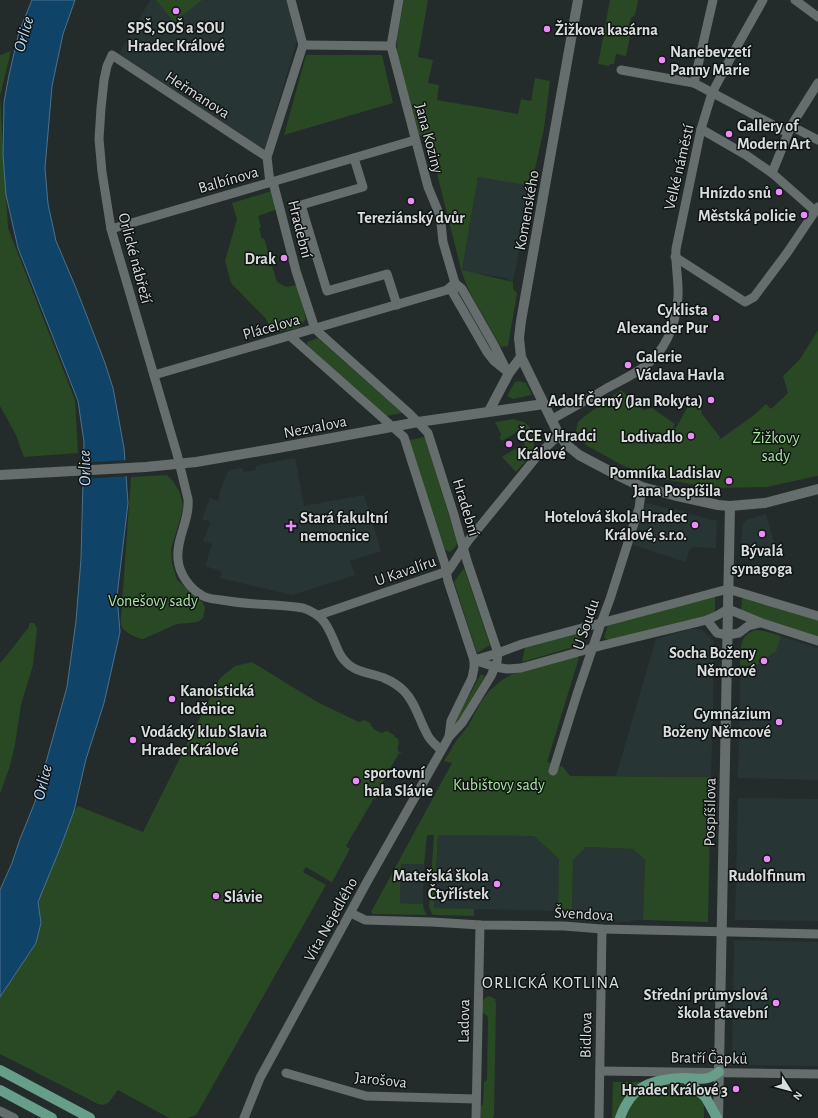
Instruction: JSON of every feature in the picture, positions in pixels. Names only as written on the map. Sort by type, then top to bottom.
[{"type":"main road","points":[[0,1070],[90,1118]]},
{"type":"main road","points":[[620,1118],[628,1100],[643,1086],[650,1082],[685,1078],[707,1079],[719,1072]]},
{"type":"main road","points":[[685,1078],[706,1098],[718,1118]]},
{"type":"main road","points":[[0,1090],[52,1118]]},
{"type":"street","points":[[291,0],[303,45],[390,46]]},
{"type":"street","name":"Jana Koziny","points":[[399,0],[390,46],[414,140],[428,187],[438,211],[443,242],[455,283],[462,289],[508,372]]},
{"type":"street","name":"Komenského","points":[[578,0],[519,338],[521,356],[551,420],[559,435],[567,445],[579,455],[642,487],[698,501],[730,506],[765,503],[818,489]]},
{"type":"street","points":[[694,83],[713,0]]},
{"type":"street","name":"Velké náměstí","points":[[551,420],[638,371],[651,361],[660,351],[668,336],[678,297],[675,253],[701,128],[712,93],[763,0]]},
{"type":"street","points":[[795,0],[818,17]]},
{"type":"street","name":"Hradební","points":[[303,45],[267,157],[272,182],[296,271],[315,329],[428,432],[498,653]]},
{"type":"street","name":"Heřmanova","points":[[112,55],[267,157]]},
{"type":"street","name":"Orlické nábřeží","points":[[112,55],[107,66],[104,80],[100,108],[99,139],[102,172],[111,229],[179,464]]},
{"type":"street","points":[[621,70],[694,83],[712,93],[790,129],[818,140]]},
{"type":"street","points":[[772,173],[790,129],[818,83]]},
{"type":"street","points":[[675,253],[745,302],[754,297],[787,253],[816,209],[772,173],[746,155],[701,128]]},
{"type":"street","name":"Balbínova","points":[[111,229],[414,140]]},
{"type":"street","name":"Hradební","points":[[354,158],[363,187],[301,204],[328,291],[387,274],[397,305]]},
{"type":"street","name":"Plácelova","points":[[154,375],[447,290],[455,283]]},
{"type":"street","points":[[290,336],[404,437],[474,660]]},
{"type":"street","points":[[489,411],[508,372],[521,356]]},
{"type":"street","name":"Nezvalova","points":[[0,475],[179,464],[278,448],[418,422],[544,404]]},
{"type":"street","name":"U Kavalíru","points":[[319,615],[446,572],[451,568],[468,541],[539,454],[559,435]]},
{"type":"street","points":[[179,464],[189,507],[178,546],[178,560],[181,572],[195,590],[203,596],[210,598],[236,603],[303,608],[319,615],[325,622],[342,658],[348,664],[384,678],[396,684],[404,691],[413,702],[430,739],[441,750]]},
{"type":"street","name":"U Soudu","points":[[553,771],[639,508],[642,487]]},
{"type":"street","name":"Pospíšilova","points":[[718,1118],[730,506]]},
{"type":"street","points":[[474,660],[522,644],[728,589],[818,616]]},
{"type":"street","points":[[474,660],[495,667],[507,669],[522,668],[593,647],[707,620],[728,609],[762,623],[818,641]]},
{"type":"street","points":[[707,620],[717,633],[727,635],[739,633],[748,626],[762,623]]},
{"type":"street","name":"Víta Nejedlého","points":[[244,1118],[260,1078],[350,913],[441,750],[449,737],[462,723],[491,676],[497,662],[498,653]]},
{"type":"street","name":"Víta Nejedlého","points":[[449,737],[451,721],[472,678],[474,660]]},
{"type":"street","name":"Švendova","points":[[350,913],[365,920],[480,925],[564,926],[602,929],[818,934]]},
{"type":"street","name":"Ladova","points":[[476,1118],[480,925]]},
{"type":"street","name":"Bidlova","points":[[599,1118],[602,929]]},
{"type":"street","name":"Bratří Čapků","points":[[600,1071],[818,1074]]},
{"type":"street","name":"Jarošova","points":[[286,1073],[366,1096],[476,1099]]},
{"type":"street","points":[[0,1111],[14,1118]]},
{"type":"shaded area","name":"SPŠ, SOŠ a SOU Hradec Králové","points":[[150,0],[286,0],[297,40],[264,151],[119,54]]},
{"type":"shaded area","points":[[478,177],[531,186],[513,282],[506,278],[462,271]]},
{"type":"shaded area","name":"Stará fakultní nemocnice","points":[[295,458],[304,506],[364,495],[381,551],[350,561],[355,575],[292,595],[220,578],[221,571],[205,566],[212,544],[203,541],[211,522],[202,519],[210,498],[218,501],[219,493],[227,473],[230,470],[241,468],[244,472],[256,470],[258,465]]},
{"type":"shaded area","points":[[646,503],[675,509],[717,521],[716,548],[692,547],[689,550],[686,562],[633,545]]},
{"type":"shaded area","points":[[766,514],[776,549],[741,548],[742,526],[746,520]]},
{"type":"shaded area","points":[[691,629],[702,630],[714,641],[711,777],[616,776],[656,639]]},
{"type":"shaded area","name":"Gymnázium Boženy Němcové","points":[[755,630],[764,631],[818,648],[818,780],[738,778],[741,647],[742,641],[746,635]]},
{"type":"shaded area","points":[[738,798],[818,799],[818,921],[735,920]]},
{"type":"shaded area","name":"Mateřská škola Čtyřlístek","points":[[438,835],[534,836],[559,859],[558,911],[434,908]]},
{"type":"shaded area","points":[[586,847],[633,849],[645,860],[643,920],[631,920],[631,922],[572,921],[573,860]]},
{"type":"shaded area","points":[[401,864],[424,864],[423,904],[400,903]]},
{"type":"shaded area","name":"Střední průmyslová škola stavební","points":[[734,940],[818,942],[818,1066],[732,1065]]},
{"type":"green space","name":"SPŠ, SOŠ a SOU Hradec Králové","points":[[156,0],[202,0],[174,22]]},
{"type":"green space","points":[[404,0],[428,0],[418,57],[433,60],[428,83],[439,85],[437,100],[518,114],[521,99],[531,101],[535,78],[550,81],[544,129],[531,186],[478,177],[462,270],[513,282],[513,289],[517,293],[508,346],[501,347],[469,291],[462,273],[430,146],[419,134],[397,53],[397,38]]},
{"type":"green space","points":[[610,0],[638,0],[635,15],[631,18],[629,24],[632,27],[626,56],[616,54],[614,64],[610,64],[609,66],[598,64]]},
{"type":"green space","points":[[11,51],[0,96],[0,55]]},
{"type":"green space","points":[[306,55],[382,55],[393,103],[284,135]]},
{"type":"green space","points":[[0,96],[8,228],[75,400],[78,453],[24,457],[16,435],[0,406]]},
{"type":"green space","points":[[272,191],[278,209],[258,216],[262,239],[264,238],[269,255],[266,256],[269,267],[272,266],[277,282],[286,287],[297,285],[306,319],[299,328],[281,331],[271,330],[266,319],[231,283],[225,261],[237,219],[232,203]]},
{"type":"green space","name":"Žižkovy sady","points":[[818,330],[818,476],[767,487],[715,488],[645,476],[586,445],[576,431],[578,422],[621,390],[643,410],[652,408],[675,424],[673,427],[676,428],[692,399],[702,403],[702,414],[720,437],[719,440],[754,415],[766,404],[771,409],[788,393],[783,376],[800,359]]},
{"type":"green space","points":[[318,338],[402,413],[386,416],[307,345],[307,342]]},
{"type":"green space","points":[[519,381],[526,383],[532,395],[513,399],[507,396],[515,382]]},
{"type":"green space","points":[[513,419],[524,422],[531,428],[519,435],[517,432],[502,441],[499,437],[501,434],[495,422]]},
{"type":"green space","points":[[534,434],[535,440],[533,451],[516,472],[502,457],[520,446],[521,448],[525,445],[522,440]]},
{"type":"green space","points":[[425,437],[457,542],[454,548],[449,552],[445,549],[409,440]]},
{"type":"green space","name":"Vonešovy sady","points":[[167,475],[173,481],[180,493],[183,506],[171,549],[172,563],[177,580],[203,603],[205,608],[203,618],[198,622],[177,624],[141,639],[131,635],[121,626],[131,477]]},
{"type":"green space","points":[[464,568],[490,645],[477,653],[454,582]]},
{"type":"green space","points":[[715,597],[715,614],[609,640],[604,638],[608,624]]},
{"type":"green space","points":[[742,597],[818,619],[818,638],[741,612]]},
{"type":"green space","points":[[30,623],[34,623],[37,630],[33,665],[21,705],[10,766],[0,794],[0,663],[29,627]]},
{"type":"green space","points":[[755,630],[781,636],[776,651],[757,666],[740,665],[743,640]]},
{"type":"green space","points":[[581,632],[577,646],[522,662],[525,646]]},
{"type":"green space","name":"Kubištovy sady","points":[[575,656],[579,658],[547,762],[563,767],[570,776],[711,777],[708,922],[643,920],[645,860],[633,849],[586,847],[573,860],[572,911],[558,911],[559,859],[534,836],[438,835],[434,908],[474,909],[474,916],[432,914],[429,907],[434,835],[427,835],[424,864],[401,864],[400,903],[423,904],[427,915],[373,914],[371,912],[452,763],[444,761],[456,741],[468,726],[481,702],[489,691],[512,674]]},
{"type":"green space","name":"Slávie","points":[[252,662],[317,702],[359,722],[364,720],[370,723],[374,728],[373,729],[381,733],[387,731],[394,735],[399,741],[398,751],[403,754],[399,753],[382,783],[384,784],[375,800],[374,798],[356,829],[357,831],[355,830],[346,846],[350,849],[332,882],[333,883],[306,867],[303,872],[326,885],[196,1115],[188,1118],[169,1118],[118,1090],[109,1102],[104,1105],[98,1104],[0,1054],[0,997],[36,943],[41,923],[38,902],[74,811],[78,806],[143,832],[220,678],[235,666]]},
{"type":"green space","points":[[481,674],[485,676],[458,722],[455,723],[455,721]]},
{"type":"green space","points":[[489,996],[495,999],[496,1004],[494,1115],[493,1118],[481,1118],[480,1107],[483,1104],[484,1082],[487,1080],[488,1017],[482,1012],[484,1000]]},
{"type":"green space","points":[[613,1082],[678,1082],[690,1088],[704,1103],[704,1118],[612,1118]]},
{"type":"water","name":"Orlice","points":[[32,0],[75,0],[63,34],[52,86],[45,168],[48,204],[56,241],[76,288],[113,388],[124,448],[128,503],[117,596],[120,632],[104,703],[86,759],[74,811],[38,902],[41,923],[36,943],[0,997],[0,890],[35,802],[67,687],[76,621],[81,559],[84,442],[78,401],[18,248],[6,195],[3,155],[4,102],[19,32]]},
{"type":"pier","points":[[127,460],[128,476],[81,479],[81,463]]},
{"type":"place","name":"SPŠ, SOŠ a SOU Hradec Králové","points":[[176,11]]},
{"type":"place","name":"Žižkova kasárna","points":[[547,29]]},
{"type":"place","name":"Nanebevzetí Panny Marie","points":[[662,60]]},
{"type":"place","name":"Gallery of Modern Art","points":[[729,134]]},
{"type":"place","name":"Hnízdo snů","points":[[779,192]]},
{"type":"place","name":"Tereziánský dvůr","points":[[411,201]]},
{"type":"place","name":"Městská policie","points":[[804,215]]},
{"type":"place","name":"Drak","points":[[284,258]]},
{"type":"place","name":"Cyklista Alexander Pur","points":[[716,318]]},
{"type":"place","name":"Galerie Václava Havla","points":[[628,365]]},
{"type":"place","name":"Adolf Černý (Jan Rokyta)","points":[[711,400]]},
{"type":"place","name":"Lodivadlo","points":[[691,436]]},
{"type":"place","name":"ČCE v Hradci Králové","points":[[509,444]]},
{"type":"place","name":"Pomníka Ladislav Jana Pospíšila","points":[[729,481]]},
{"type":"place","name":"Hotelová škola Hradec Králové, s.r.o.","points":[[695,525]]},
{"type":"place","name":"Stará fakultní nemocnice","points":[[291,526]]},
{"type":"place","name":"Bývalá synagoga","points":[[762,534]]},
{"type":"place","name":"Socha Boženy Němcové","points":[[764,661]]},
{"type":"place","name":"Kanoistická loděnice","points":[[172,699]]},
{"type":"place","name":"Gymnázium Boženy Němcové","points":[[779,722]]},
{"type":"place","name":"Vodácký klub Slavia Hradec Králové","points":[[133,740]]},
{"type":"place","name":"sportovní hala Slávie","points":[[356,781]]},
{"type":"place","name":"Rudolfinum","points":[[767,859]]},
{"type":"place","name":"Mateřská škola Čtyřlístek","points":[[497,884]]},
{"type":"place","name":"Slávie","points":[[216,896]]},
{"type":"place","name":"Střední průmyslová škola stavební","points":[[776,1003]]},
{"type":"place","name":"Hradec Králové 3","points":[[736,1089]]},
{"type":"district","name":"ORLICKÁ KOTLINA","points":[[551,982]]}]
